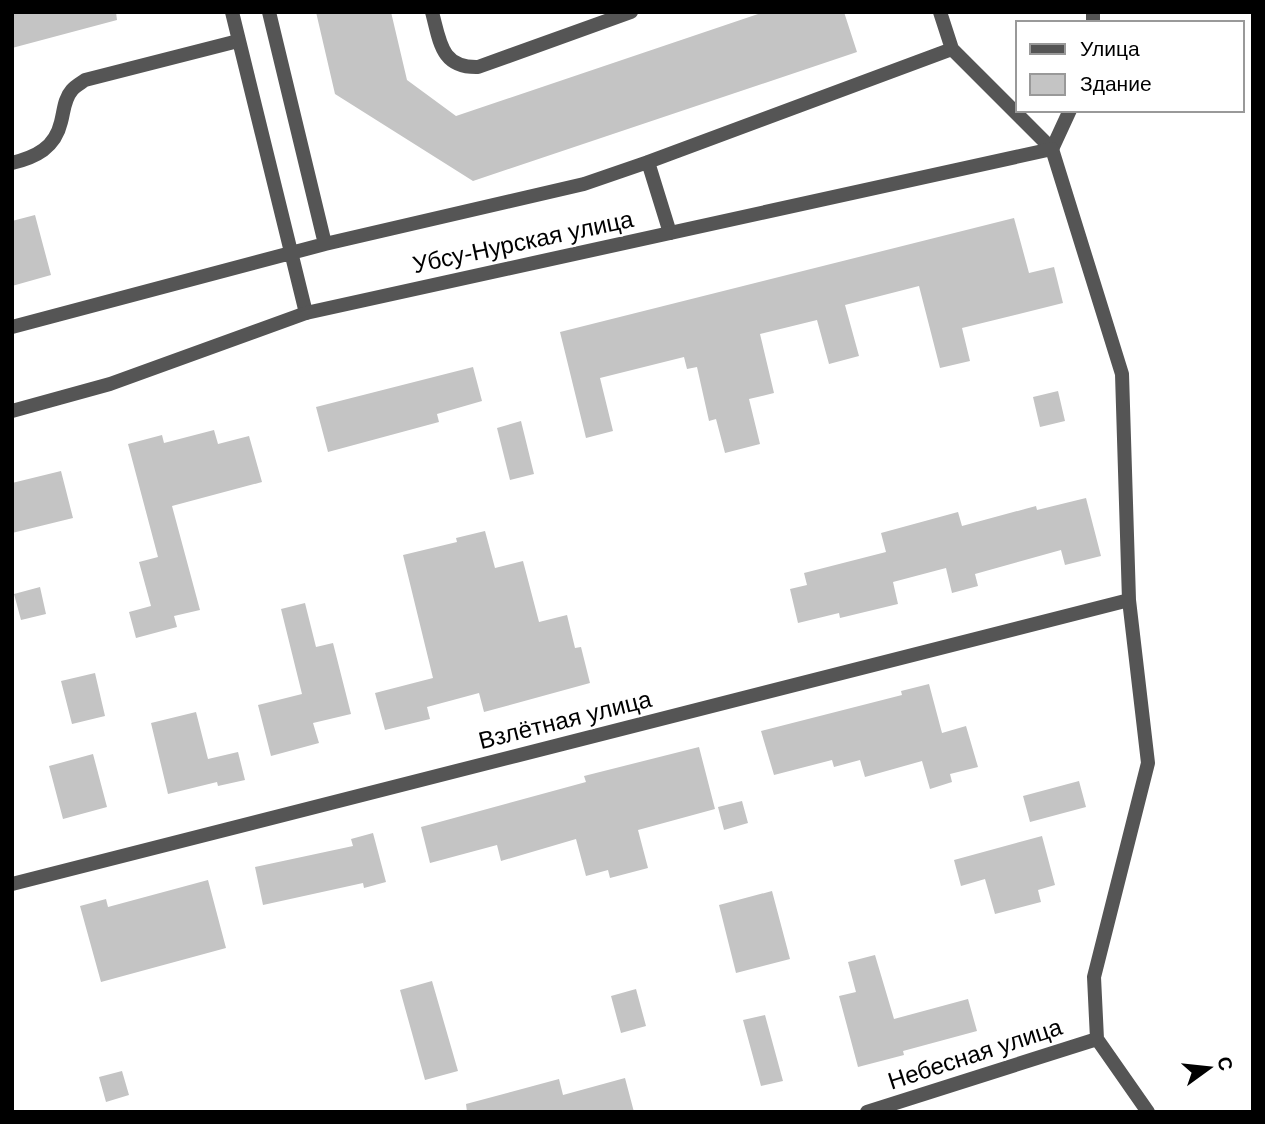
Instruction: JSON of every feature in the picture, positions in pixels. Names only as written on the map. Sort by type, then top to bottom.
[{"type":"street","points":[[232,12],[306,313]]},
{"type":"street","points":[[269,12],[325,244]]},
{"type":"street","points":[[432,12],[445,54],[454,63],[465,68],[478,67],[631,12]]},
{"type":"street","points":[[940,12],[952,49],[1052,149],[1122,374],[1129,600],[1148,763],[1094,977],[1097,1039],[1147,1112]]},
{"type":"street","points":[[12,163],[32,158],[45,150],[55,138],[64,104],[72,90],[85,80],[238,41]]},
{"type":"street","points":[[12,327],[325,244],[584,184],[952,49]]},
{"type":"street","points":[[1052,149],[1069,112]]},
{"type":"street","name":"Убсу-Нурская улица","points":[[12,411],[110,384],[306,313],[1052,149]]},
{"type":"street","points":[[648,162],[670,233]]},
{"type":"street","name":"Взлётная улица","points":[[12,884],[1129,600]]},
{"type":"street","name":"Небесная улица","points":[[867,1112],[1097,1039]]},
{"type":"building","points":[[12,12],[116,12],[117,20],[12,48]]},
{"type":"building","points":[[316,12],[391,12],[407,80],[456,116],[764,12],[844,12],[857,52],[473,181],[335,94]]},
{"type":"building","points":[[35,215],[51,275],[12,286],[12,221]]},
{"type":"building","points":[[1014,218],[1029,273],[1054,267],[1063,303],[962,328],[970,361],[940,368],[919,286],[845,305],[859,356],[829,364],[817,320],[760,334],[774,393],[749,399],[760,444],[725,453],[716,419],[709,421],[697,367],[687,369],[684,357],[600,378],[613,431],[586,438],[560,332]]},
{"type":"building","points":[[473,367],[482,401],[437,414],[439,422],[328,452],[316,407]]},
{"type":"building","points":[[1058,391],[1065,421],[1040,427],[1033,397]]},
{"type":"building","points":[[521,421],[534,474],[510,480],[497,428]]},
{"type":"building","points":[[214,430],[218,444],[249,436],[262,482],[172,506],[200,610],[174,616],[177,627],[136,638],[129,612],[151,606],[139,562],[158,557],[128,444],[162,435],[164,443]]},
{"type":"building","points":[[61,471],[73,518],[12,533],[12,483]]},
{"type":"building","points":[[1086,498],[1101,556],[1065,565],[1061,550],[975,574],[978,586],[952,593],[946,568],[893,582],[898,604],[840,618],[839,613],[798,623],[790,589],[807,585],[804,573],[886,552],[881,533],[958,512],[962,526],[1036,506],[1037,510]]},
{"type":"building","points":[[485,531],[495,568],[523,561],[539,622],[567,615],[575,648],[581,647],[590,683],[484,712],[479,693],[427,707],[430,719],[385,730],[375,693],[433,678],[403,555],[457,542],[456,538]]},
{"type":"building","points":[[40,587],[46,614],[21,620],[14,594]]},
{"type":"building","points":[[305,603],[316,647],[333,643],[351,714],[313,723],[319,743],[271,756],[258,705],[302,694],[281,609]]},
{"type":"building","points":[[95,673],[105,716],[72,724],[61,681]]},
{"type":"building","points":[[929,684],[942,733],[966,726],[978,767],[950,774],[952,782],[930,789],[922,761],[865,777],[860,760],[834,767],[832,760],[774,775],[761,731],[902,695],[901,691]]},
{"type":"building","points":[[196,712],[208,759],[238,752],[245,780],[218,786],[217,782],[168,794],[151,723]]},
{"type":"building","points":[[699,747],[715,809],[638,830],[648,868],[610,878],[608,870],[586,876],[576,839],[501,861],[497,845],[430,863],[421,827],[586,782],[584,776]]},
{"type":"building","points":[[93,754],[107,807],[63,819],[49,766]]},
{"type":"building","points":[[1079,781],[1086,807],[1030,822],[1023,796]]},
{"type":"building","points":[[742,801],[748,823],[724,830],[718,807]]},
{"type":"building","points":[[373,833],[386,882],[364,888],[363,883],[263,905],[255,867],[353,846],[351,839]]},
{"type":"building","points":[[1042,836],[1055,885],[1038,890],[1041,902],[995,914],[985,879],[961,886],[954,860]]},
{"type":"building","points":[[208,880],[226,948],[101,982],[80,906],[106,899],[108,907]]},
{"type":"building","points":[[772,891],[790,959],[736,973],[719,905]]},
{"type":"building","points":[[875,955],[894,1019],[968,999],[977,1031],[903,1051],[904,1055],[858,1067],[839,996],[856,992],[848,962]]},
{"type":"building","points":[[432,981],[458,1071],[425,1080],[400,990]]},
{"type":"building","points":[[636,989],[646,1026],[621,1033],[611,996]]},
{"type":"building","points":[[765,1015],[783,1081],[761,1086],[743,1020]]},
{"type":"building","points":[[122,1071],[129,1095],[106,1102],[99,1077]]},
{"type":"building","points":[[625,1078],[634,1112],[467,1112],[466,1104],[559,1079],[563,1095]]}]
